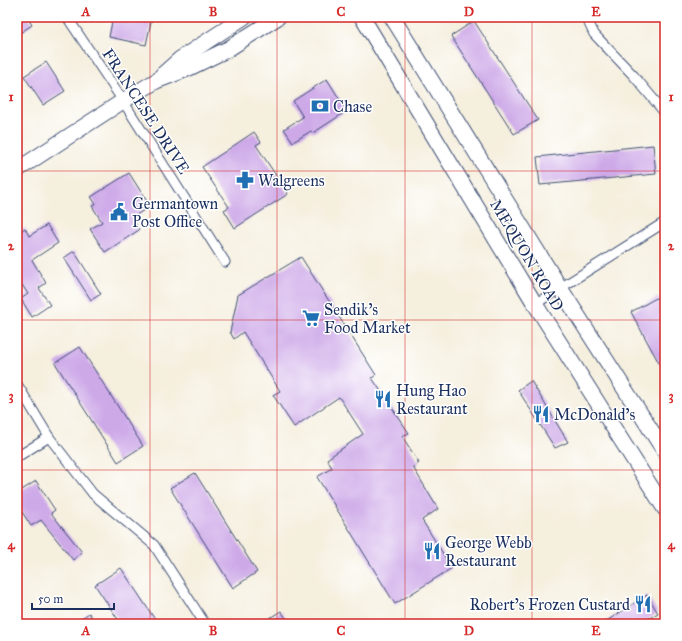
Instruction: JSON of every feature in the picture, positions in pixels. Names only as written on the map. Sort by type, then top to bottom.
[{"type":"main road","points":[[156,81],[180,59],[244,17]]},
{"type":"main road","points":[[17,170],[156,81],[187,69],[228,49],[254,23],[278,17]]},
{"type":"main road","name":"MEQUON ROAD","points":[[362,17],[535,304],[665,509]]},
{"type":"main road","name":"MEQUON ROAD","points":[[394,19],[560,288],[665,452]]},
{"type":"street","name":"FRANCESE DRIVE","points":[[67,17],[123,101],[225,262]]},
{"type":"street","points":[[586,17],[594,34],[634,76],[665,113]]},
{"type":"street","points":[[535,304],[665,222]]},
{"type":"street","points":[[17,384],[49,437],[93,494],[154,545],[205,624]]},
{"type":"street","points":[[17,457],[49,437]]},
{"type":"building","points":[[17,17],[27,17],[32,25],[17,35]]},
{"type":"building","points":[[113,17],[152,17],[146,45],[109,37]]},
{"type":"building","points":[[474,21],[538,120],[514,134],[451,36]]},
{"type":"building","points":[[46,62],[65,91],[43,105],[24,76]]},
{"type":"building","name":"Chase","points":[[327,79],[347,111],[313,133],[311,131],[293,142],[284,129],[303,117],[293,101]]},
{"type":"building","name":"Walgreens","points":[[254,132],[261,142],[256,145],[288,194],[235,228],[224,210],[229,207],[202,167]]},
{"type":"building","points":[[653,145],[656,174],[540,185],[537,157]]},
{"type":"building","name":"Germantown Post Office","points":[[129,173],[150,206],[132,218],[139,230],[105,252],[90,229],[102,222],[92,206],[96,204],[91,197]]},
{"type":"building","points":[[47,225],[58,243],[32,260],[46,283],[39,288],[50,305],[32,317],[21,299],[28,294],[17,277],[17,233],[25,228],[29,236]]},
{"type":"building","points":[[74,251],[101,294],[91,300],[64,258]]},
{"type":"building","points":[[301,257],[376,375],[372,378],[409,433],[402,436],[419,463],[413,467],[438,509],[422,520],[452,568],[395,604],[317,477],[332,468],[327,459],[363,434],[339,397],[294,427],[273,395],[280,391],[243,332],[234,339],[230,332],[238,295]]},
{"type":"building","points":[[658,297],[665,310],[665,374],[631,312]]},
{"type":"building","points":[[80,347],[143,446],[118,462],[55,363]]},
{"type":"building","points":[[531,381],[568,442],[555,448],[518,390]]},
{"type":"building","points":[[195,473],[257,572],[233,588],[170,488]]},
{"type":"building","points":[[36,481],[55,510],[51,513],[82,552],[73,560],[41,520],[31,526],[17,504],[17,493]]},
{"type":"building","points":[[121,568],[158,624],[121,624],[95,585]]},
{"type":"building","name":"Robert's Frozen Custard","points":[[647,595],[658,613],[640,624],[602,624]]},
{"type":"building","points":[[281,611],[290,624],[260,624]]},
{"type":"building","points":[[89,613],[96,624],[73,624]]},
{"type":"place","name":"Chase","points":[[320,106]]},
{"type":"place","name":"Walgreens","points":[[245,180]]},
{"type":"place","name":"Germantown Post Office","points":[[119,212]]},
{"type":"place","name":"Sendik's Food Market","points":[[311,318]]},
{"type":"place","name":"Hung Hao Restaurant","points":[[383,399]]},
{"type":"place","name":"McDonald's","points":[[541,414]]},
{"type":"place","name":"George Webb Restaurant","points":[[432,551]]},
{"type":"place","name":"Robert's Frozen Custard","points":[[643,604]]}]
